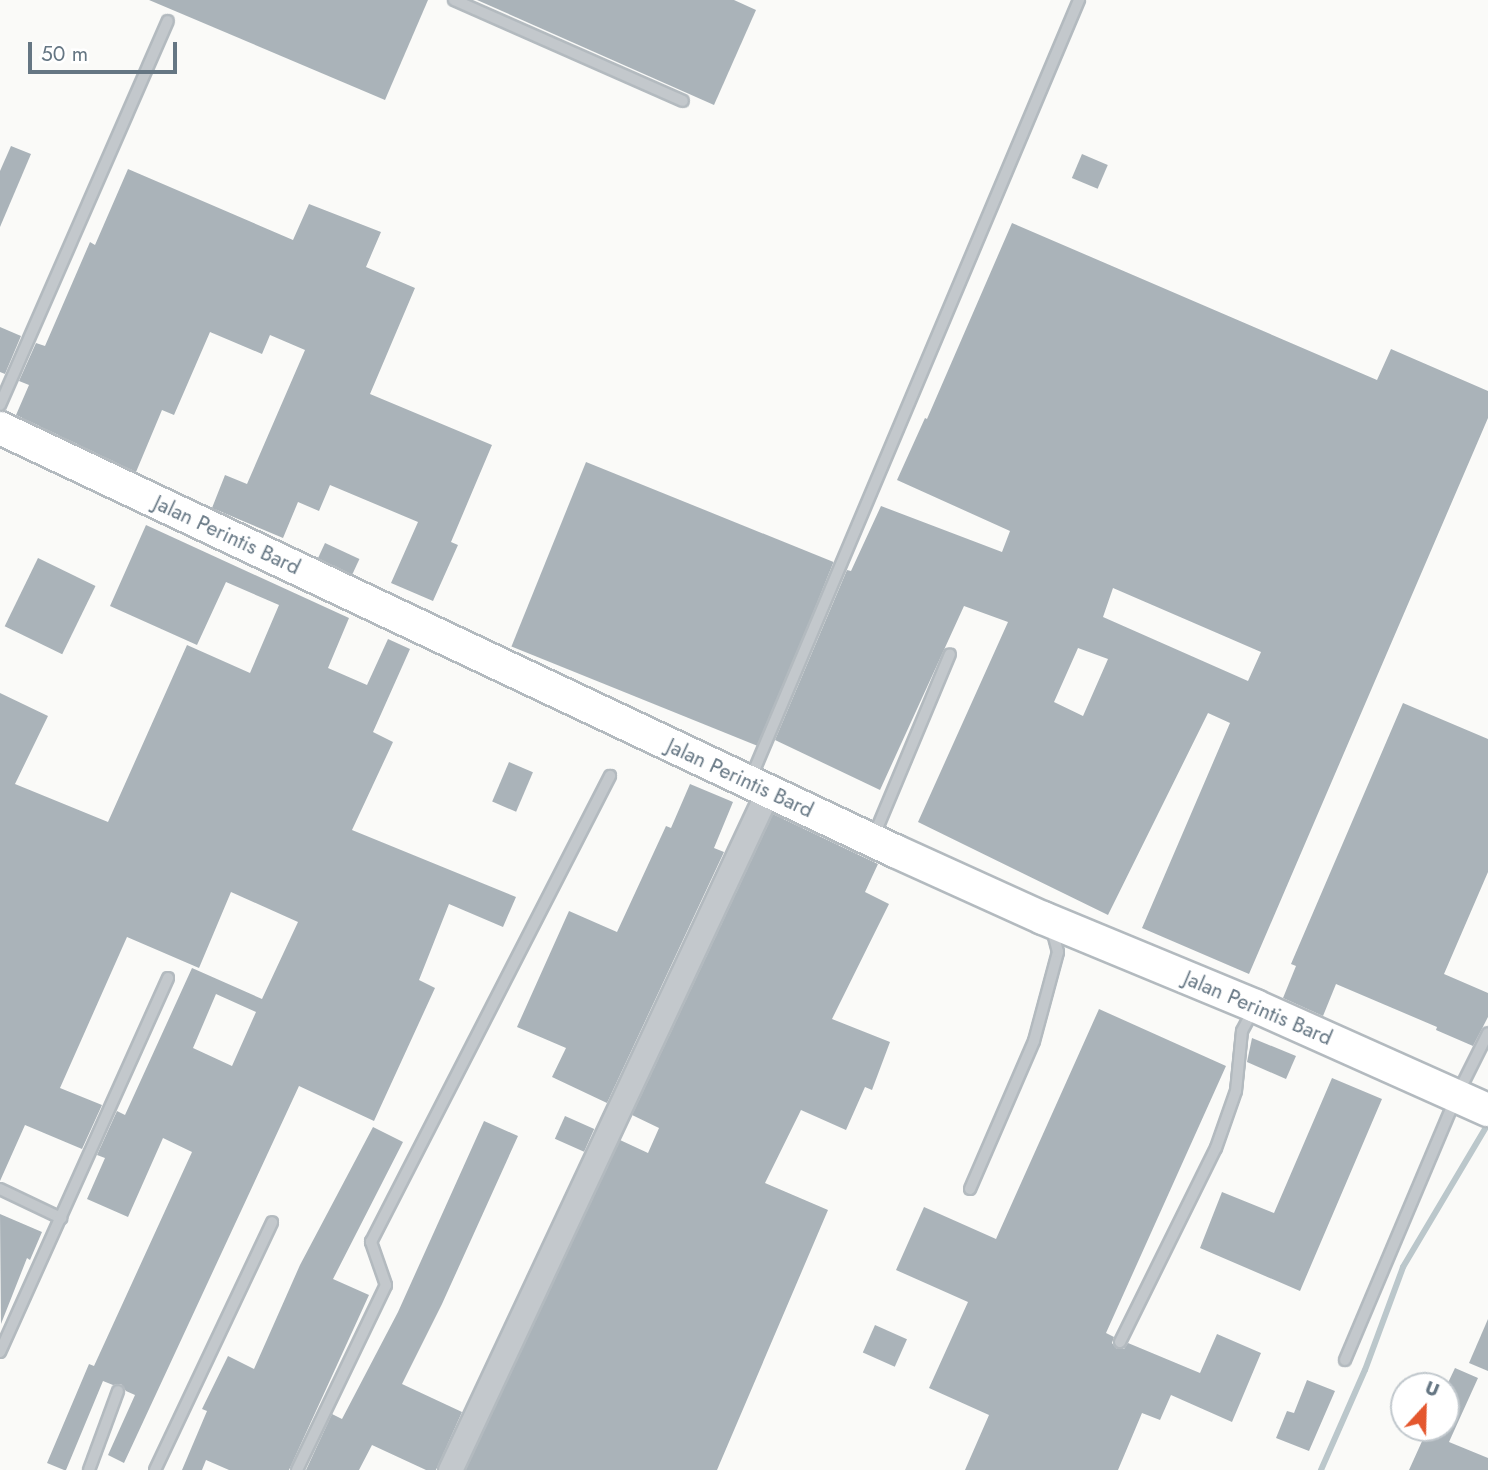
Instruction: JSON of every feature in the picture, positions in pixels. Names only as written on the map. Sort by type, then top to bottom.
[{"type":"street","name":"Jalan Perintis Bard","points":[[0,428],[758,787],[1042,918],[1255,1006],[1475,1104]]},
{"type":"street","points":[[450,1470],[758,787]]},
{"type":"lane","points":[[454,0],[683,102]]},
{"type":"lane","points":[[758,787],[1079,0]]},
{"type":"lane","points":[[0,405],[168,21]]},
{"type":"lane","points":[[872,840],[950,654]]},
{"type":"lane","points":[[297,1470],[386,1285],[371,1242],[610,776]]},
{"type":"lane","points":[[970,1189],[1034,1041],[1053,979],[1058,952],[1056,934],[1042,918]]},
{"type":"lane","points":[[0,1352],[168,978]]},
{"type":"lane","points":[[1120,1342],[1216,1149],[1236,1091],[1242,1031],[1255,1006]]},
{"type":"lane","points":[[1345,1360],[1475,1104],[1488,1033]]},
{"type":"lane","points":[[0,1189],[61,1218]]},
{"type":"lane","points":[[155,1470],[271,1222]]},
{"type":"lane","points":[[89,1470],[118,1391]]},
{"type":"building","points":[[149,0],[428,0],[385,100]]},
{"type":"building","points":[[477,0],[734,0],[756,10],[714,105]]},
{"type":"building","points":[[11,146],[31,154],[0,227],[0,171]]},
{"type":"building","points":[[1082,154],[1108,165],[1098,189],[1072,178]]},
{"type":"building","points":[[128,169],[293,240],[309,204],[381,232],[366,267],[415,288],[370,394],[492,445],[451,542],[458,545],[433,601],[391,583],[418,522],[330,485],[319,511],[298,502],[283,538],[212,508],[225,475],[247,484],[305,350],[270,335],[262,354],[210,332],[174,415],[162,410],[136,472],[16,415],[29,385],[19,381],[36,343],[45,346],[90,242],[95,245]]},
{"type":"building","points":[[1012,223],[1377,380],[1391,349],[1488,391],[1488,418],[1249,974],[1142,928],[1230,723],[1208,713],[1108,915],[918,822],[1008,622],[964,606],[880,790],[775,740],[847,570],[851,571],[881,506],[1002,552],[1010,531],[897,480],[925,418],[927,419]],"holes":[[[1113,588],[1261,652],[1248,681],[1103,617]],[[1078,648],[1108,659],[1083,716],[1054,702]]]},
{"type":"building","points":[[0,327],[21,336],[5,374],[0,372]]},
{"type":"building","points":[[586,462],[834,562],[759,747],[511,647]]},
{"type":"building","points":[[146,525],[349,618],[328,668],[367,685],[388,639],[410,649],[373,732],[393,742],[352,830],[516,897],[503,927],[449,904],[419,980],[435,988],[374,1121],[299,1086],[124,1463],[108,1455],[135,1395],[126,1391],[121,1384],[113,1385],[103,1381],[64,1470],[47,1463],[89,1364],[94,1366],[192,1152],[163,1138],[128,1217],[87,1199],[105,1158],[97,1155],[117,1111],[125,1115],[192,968],[262,999],[298,922],[231,892],[199,968],[127,937],[60,1088],[102,1105],[82,1149],[25,1125],[0,1181],[0,693],[48,716],[15,784],[108,822],[187,645],[250,673],[279,605],[226,582],[197,645],[110,606]],"holes":[[[216,994],[256,1012],[232,1066],[193,1048]]]},
{"type":"building","points":[[325,543],[359,559],[352,574],[318,558]]},
{"type":"building","points":[[38,558],[96,586],[62,654],[5,626]]},
{"type":"building","points":[[1403,703],[1488,739],[1488,872],[1444,974],[1488,993],[1488,1017],[1473,1046],[1436,1030],[1437,1027],[1336,984],[1323,1016],[1283,998],[1296,966],[1291,964]]},
{"type":"building","points":[[509,762],[533,772],[516,812],[492,802]]},
{"type":"building","points":[[690,784],[733,802],[714,848],[724,852],[607,1103],[552,1077],[566,1048],[517,1027],[569,911],[617,932],[666,826],[671,828]]},
{"type":"building","points":[[773,814],[878,864],[865,892],[889,904],[832,1019],[890,1042],[872,1090],[865,1087],[846,1130],[801,1110],[765,1183],[828,1210],[717,1470],[465,1470],[620,1140],[648,1153],[659,1128],[632,1115]]},
{"type":"building","points":[[1099,1009],[1226,1066],[1106,1333],[1114,1337],[1112,1343],[1117,1349],[1124,1349],[1128,1343],[1200,1373],[1217,1334],[1261,1353],[1232,1422],[1171,1395],[1160,1420],[1142,1413],[1118,1470],[965,1470],[989,1415],[929,1388],[968,1302],[896,1270],[924,1207],[996,1239]]},
{"type":"building","points":[[1252,1038],[1296,1056],[1286,1079],[1247,1062]]},
{"type":"building","points":[[1332,1078],[1382,1099],[1300,1291],[1200,1248],[1222,1192],[1274,1213]]},
{"type":"building","points":[[565,1116],[594,1129],[584,1152],[555,1139]]},
{"type":"building","points":[[484,1121],[518,1136],[442,1304],[402,1384],[462,1412],[436,1470],[426,1470],[372,1445],[359,1470],[306,1470],[332,1414],[342,1419],[398,1312]]},
{"type":"building","points":[[373,1127],[403,1142],[333,1279],[369,1295],[289,1470],[229,1470],[206,1460],[202,1470],[182,1470],[207,1411],[202,1409],[228,1356],[254,1369],[300,1265]]},
{"type":"building","points":[[0,1214],[42,1232],[30,1260],[27,1258],[1,1324]]},
{"type":"building","points":[[1488,1319],[1488,1371],[1469,1363]]},
{"type":"building","points":[[875,1325],[907,1339],[895,1367],[863,1352]]},
{"type":"building","points":[[1455,1368],[1478,1378],[1460,1418],[1460,1372],[1453,1372]]},
{"type":"building","points":[[1307,1380],[1335,1391],[1309,1451],[1276,1438],[1287,1411],[1294,1413]]},
{"type":"building","points":[[1422,1442],[1449,1442],[1488,1458],[1488,1470],[1409,1470]]},
{"type":"waterway","points":[[1321,1470],[1365,1370],[1403,1267],[1488,1124]]}]
